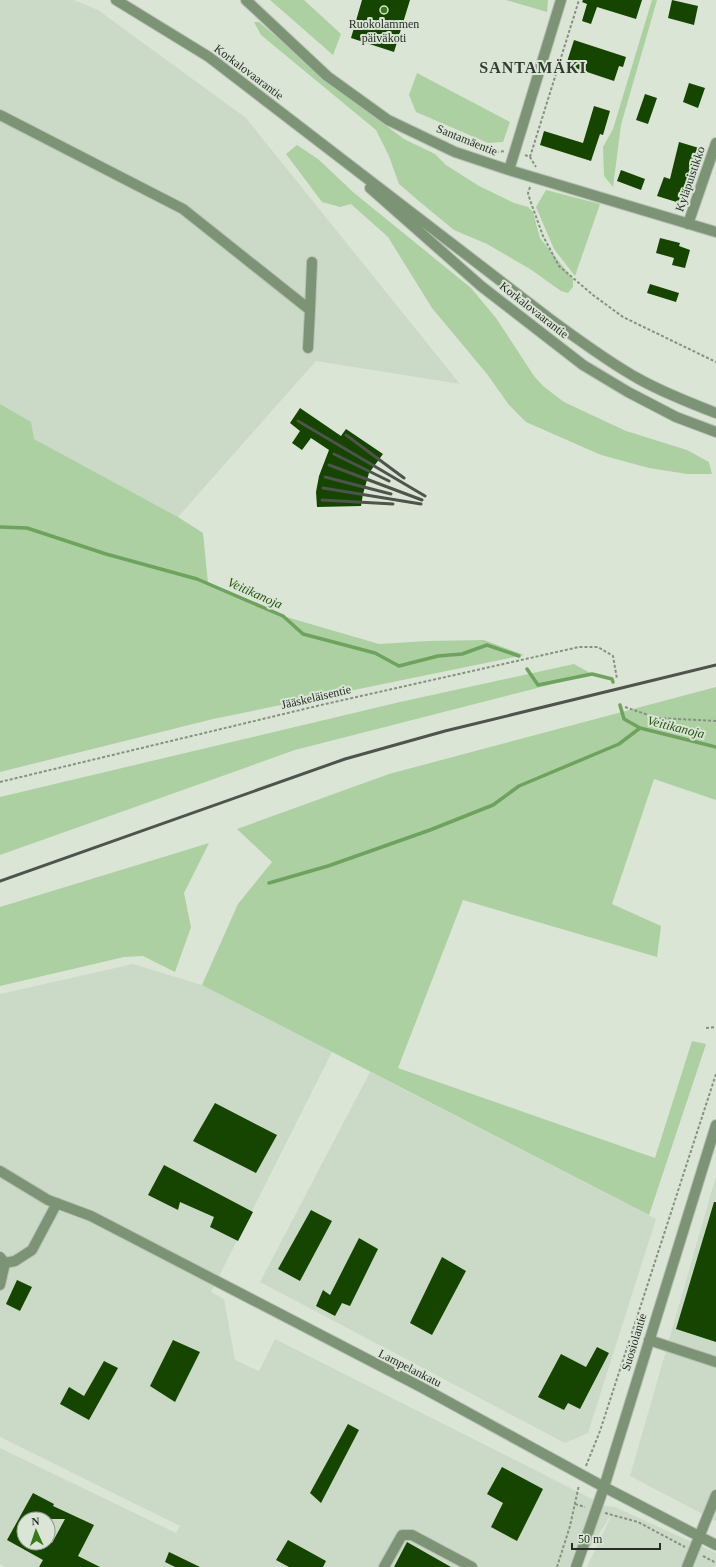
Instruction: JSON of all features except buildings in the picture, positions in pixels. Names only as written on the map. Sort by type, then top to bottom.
[{"type":"street","name":"Korkalovaarantie","points":[[116,0],[209,57],[550,319],[596,352],[639,379],[683,400],[716,413]]},
{"type":"street","name":"Santamäentie","points":[[246,0],[327,76],[388,120],[455,152],[533,178],[716,232]]},
{"type":"street","points":[[510,170],[561,0]]},
{"type":"street","points":[[0,115],[183,209],[310,310]]},
{"type":"street","name":"Kyläpuistikko","points":[[688,224],[716,143]]},
{"type":"street","name":"Korkalovaarantie","points":[[360,173],[372,190],[481,286],[583,365],[628,392],[676,417],[716,432]]},
{"type":"street","points":[[308,348],[312,262]]},
{"type":"street","name":"Suosiolantie","points":[[576,1567],[604,1486],[716,1125]]},
{"type":"street","name":"Lampelankatu","points":[[0,1171],[48,1200],[91,1216],[421,1387],[582,1475],[716,1545]]},
{"type":"street","points":[[0,1285],[3,1260],[15,1261],[32,1250],[57,1203]]},
{"type":"street","points":[[649,1340],[716,1362]]},
{"type":"street","points":[[687,1567],[716,1495]]},
{"type":"street","points":[[384,1567],[400,1537],[407,1534],[412,1535],[469,1566]]},
{"type":"path","points":[[530,157],[579,0]]},
{"type":"path","points":[[488,153],[505,151],[530,157],[536,166],[542,171]]},
{"type":"path","points":[[533,178],[528,193],[530,200],[543,236],[559,266],[593,295],[623,317],[716,362]]},
{"type":"path","name":"Jääskeläisentie","points":[[0,782],[321,705],[578,647],[598,647],[613,656],[618,679]]},
{"type":"path","points":[[625,707],[657,718],[716,721]]},
{"type":"path","points":[[706,1028],[716,1028]]},
{"type":"path","points":[[557,1567],[570,1526],[582,1475],[603,1424],[716,1074]]},
{"type":"path","points":[[575,1504],[638,1522],[716,1563]]},
{"type":"shaded area","points":[[0,0],[74,0],[98,10],[246,118],[460,384],[316,361],[178,517],[0,421]]},
{"type":"shaded area","points":[[133,964],[202,985],[332,1052],[211,1292],[224,1299],[235,1360],[259,1371],[275,1339],[606,1506],[615,1507],[716,1553],[716,1567],[587,1567],[613,1512],[578,1567],[6,1567],[0,1564],[0,1448],[176,1533],[180,1526],[0,1437],[0,994]]},
{"type":"shaded area","points":[[370,1072],[656,1219],[588,1433],[565,1443],[260,1282]]},
{"type":"shaded area","points":[[716,1176],[716,1521],[630,1476]]},
{"type":"green space","points":[[270,0],[304,0],[341,34],[333,55]]},
{"type":"green space","points":[[506,0],[548,0],[547,12]]},
{"type":"green space","points":[[652,0],[657,0],[621,125],[613,187],[604,176],[603,147],[613,129]]},
{"type":"green space","points":[[254,22],[259,22],[345,95],[404,139],[435,154],[446,165],[479,186],[514,203],[528,207],[533,212],[540,238],[573,279],[573,287],[568,293],[561,291],[530,269],[487,244],[454,230],[399,184],[389,156],[376,130],[261,35]]},
{"type":"green space","points":[[417,73],[510,122],[503,142],[488,143],[416,112],[409,95]]},
{"type":"green space","points":[[297,145],[318,159],[353,192],[471,288],[496,318],[534,376],[543,386],[564,402],[626,431],[687,450],[709,462],[712,474],[687,474],[649,468],[601,455],[526,422],[509,405],[487,374],[432,308],[388,237],[351,204],[340,207],[322,202],[286,154]]},
{"type":"green space","points":[[546,190],[600,204],[575,276],[554,249],[536,207]]},
{"type":"green space","points":[[0,404],[31,422],[34,439],[178,517],[203,533],[208,583],[283,616],[379,644],[484,640],[524,655],[213,719],[0,772]]},
{"type":"green space","points":[[574,664],[592,674],[295,750],[0,855],[0,797],[400,702]]},
{"type":"green space","points":[[716,687],[716,800],[654,779],[612,904],[661,926],[657,957],[463,900],[398,1068],[655,1158],[692,1041],[706,1044],[649,1215],[202,985],[238,904],[272,862],[237,829],[389,774]]},
{"type":"green space","points":[[209,843],[184,893],[191,927],[175,972],[143,956],[124,957],[0,986],[0,907]]},
{"type":"waterway","name":"Veitikanoja","points":[[0,527],[27,528],[106,554],[197,579],[283,616],[303,634],[375,653],[399,666],[438,656],[462,654],[487,645],[519,656]]},
{"type":"waterway","name":"Veitikanoja","points":[[527,669],[538,685],[592,674],[612,679],[613,682]]},
{"type":"waterway","name":"Veitikanoja","points":[[620,705],[624,719],[640,728],[716,747]]},
{"type":"waterway","points":[[269,883],[328,866],[430,830],[493,805],[519,786],[619,744],[640,728]]},
{"type":"railway","points":[[298,421],[425,496]]},
{"type":"railway","points":[[346,435],[404,478]]},
{"type":"railway","points":[[334,454],[389,481]]},
{"type":"railway","points":[[329,465],[422,500]]},
{"type":"railway","points":[[325,477],[391,494]]},
{"type":"railway","points":[[323,488],[421,504]]},
{"type":"railway","points":[[322,500],[393,504]]},
{"type":"railway","points":[[0,881],[345,759],[445,731],[716,665]]},
{"type":"place","name":"Ruokolammen päiväkoti","points":[[384,10]]},
{"type":"district","name":"SANTAMÄKI","points":[[533,67]]}]
